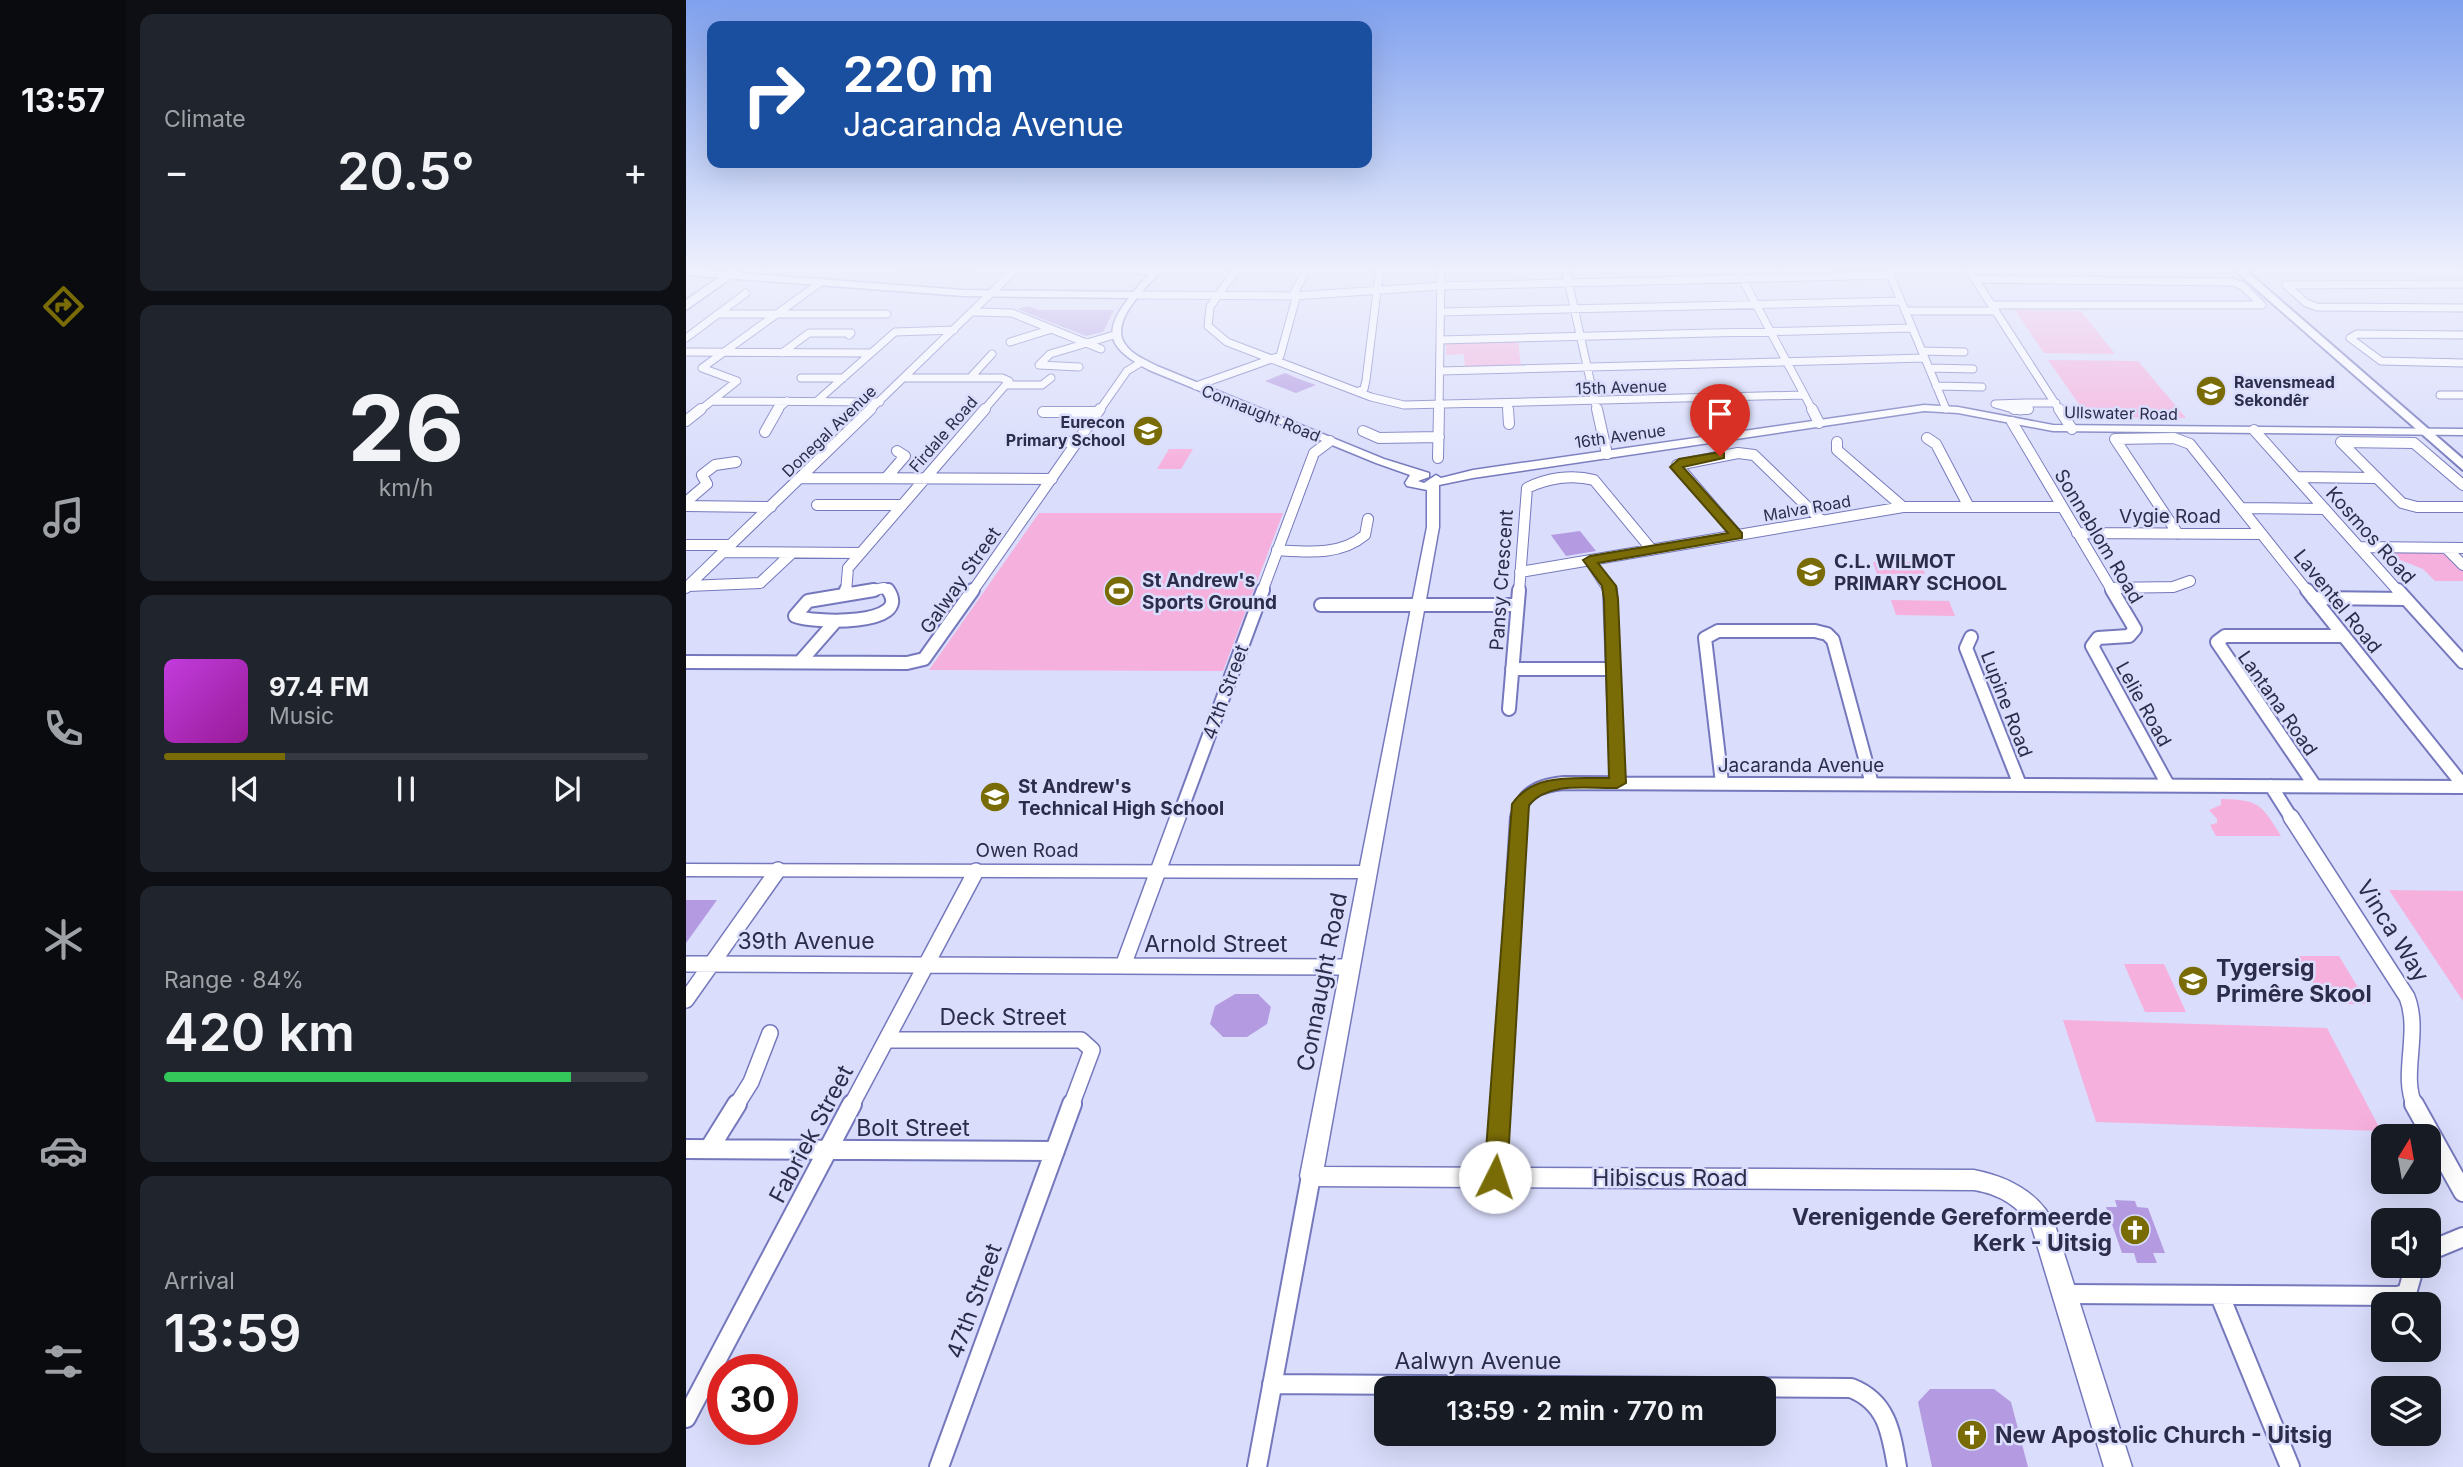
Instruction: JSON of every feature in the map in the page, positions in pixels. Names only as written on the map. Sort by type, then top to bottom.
[{"type":"main road","points":[[2314,335],[2463,466]]},
{"type":"main road","points":[[2329,335],[2463,451]]},
{"type":"street","points":[[686,421],[737,380],[702,370],[747,335]]},
{"type":"street","points":[[782,353],[806,335]]},
{"type":"street","points":[[817,401],[893,335]]},
{"type":"street","name":"Donegal Avenue","points":[[689,583],[948,335]]},
{"type":"street","points":[[1010,342],[1033,335]]},
{"type":"street","points":[[1067,335],[1101,349]]},
{"type":"street","points":[[1079,367],[1039,365],[1048,355],[1112,335]]},
{"type":"street","name":"Connaught Road","points":[[1114,335],[1122,350],[1140,363],[1425,481],[1433,507],[1433,527],[1419,605],[1256,1467]]},
{"type":"street","name":"15th Avenue","points":[[1215,335],[1390,403],[1440,406],[1804,395]]},
{"type":"street","points":[[1196,386],[1280,356],[1285,335]]},
{"type":"street","points":[[1359,391],[1364,389],[1371,335]]},
{"type":"street","points":[[1438,458],[1440,335]]},
{"type":"street","points":[[1440,340],[1639,335]]},
{"type":"street","points":[[1772,335],[1819,423]]},
{"type":"street","points":[[1915,335],[1946,409]]},
{"type":"street","points":[[2012,335],[2072,429]]},
{"type":"street","points":[[2359,335],[2350,338],[2381,361],[2463,363]]},
{"type":"street","points":[[1580,337],[1607,454]]},
{"type":"street","points":[[686,352],[870,353]]},
{"type":"street","points":[[1440,371],[1786,362],[1964,352]]},
{"type":"street","points":[[970,378],[992,354]]},
{"type":"street","name":"Galway Street","points":[[686,662],[907,663],[924,659],[1127,371],[1140,363]]},
{"type":"street","points":[[1929,368],[1973,369]]},
{"type":"street","points":[[801,378],[843,378]]},
{"type":"street","name":"Firdale Road","points":[[846,593],[847,570],[860,553],[1009,382],[1005,379],[905,378]]},
{"type":"street","points":[[1006,385],[1040,385],[1051,378]]},
{"type":"street","points":[[1936,386],[1982,387]]},
{"type":"street","points":[[2440,395],[2463,395]]},
{"type":"street","points":[[712,401],[880,402]]},
{"type":"street","points":[[765,432],[773,414],[787,401]]},
{"type":"street","points":[[2026,403],[2056,403]]},
{"type":"street","points":[[1508,404],[1509,424]]},
{"type":"street","name":"16th Avenue","points":[[1425,481],[1917,409],[1946,409]]},
{"type":"street","name":"Ullswater Road","points":[[1946,409],[2012,422],[2072,429],[2463,432]]},
{"type":"street","points":[[686,412],[698,412]]},
{"type":"street","points":[[1043,412],[1098,412]]},
{"type":"street","name":"Sonneblom Road","points":[[2012,422],[2135,631],[2126,637],[2095,639]]},
{"type":"street","name":"Kosmos Road","points":[[2254,430],[2463,661]]},
{"type":"street","points":[[1363,432],[1379,438],[1439,437]]},
{"type":"street","points":[[1927,438],[1936,444],[1969,506]]},
{"type":"street","points":[[2178,534],[2115,439],[2185,440]]},
{"type":"street","name":"Laventel Road","points":[[2185,440],[2463,786]]},
{"type":"street","name":"47th Street","points":[[1159,872],[1314,453],[1329,441]]},
{"type":"street","points":[[2463,485],[2411,442],[2342,441],[2375,478],[2406,505],[2463,507]]},
{"type":"street","points":[[1023,442],[1078,442]]},
{"type":"street","points":[[1837,442],[1837,450],[1903,507]]},
{"type":"street","points":[[886,478],[905,456],[897,451]]},
{"type":"street","points":[[1737,535],[1676,465],[1738,453],[1754,455],[1822,521]]},
{"type":"street","points":[[686,504],[707,484],[702,473],[715,465],[736,462]]},
{"type":"street","name":"Pansy Crescent","points":[[1509,709],[1526,492],[1536,483],[1581,477],[1594,480],[1652,550]]},
{"type":"street","points":[[2296,477],[2375,478]]},
{"type":"street","points":[[801,478],[1052,479]]},
{"type":"street","points":[[686,504],[771,507]]},
{"type":"street","points":[[817,505],[902,505]]},
{"type":"street","name":"Malva Road","points":[[1520,572],[1903,507],[2061,507]]},
{"type":"street","points":[[2242,508],[2325,509]]},
{"type":"street","points":[[1278,551],[1325,551],[1352,544],[1365,535],[1368,519]]},
{"type":"street","name":"Vygie Road","points":[[2077,533],[2262,534]]},
{"type":"street","points":[[686,545],[792,553],[860,553]]},
{"type":"street","points":[[2359,547],[2463,548]]},
{"type":"street","points":[[2446,548],[2463,565]]},
{"type":"street","points":[[689,583],[760,583],[792,553]]},
{"type":"street","points":[[1590,560],[1609,586],[1617,783]]},
{"type":"street","points":[[2110,588],[2173,587],[2190,581]]},
{"type":"street","points":[[884,588],[890,591],[891,600],[877,618],[835,621],[800,620],[795,616],[808,601],[846,593],[884,588]]},
{"type":"street","points":[[2313,598],[2406,599]]},
{"type":"street","points":[[1321,605],[1517,605]]},
{"type":"street","points":[[800,662],[835,621]]},
{"type":"street","points":[[1722,783],[1705,638],[1718,631],[1815,631],[1827,634],[1833,640],[1872,784]]},
{"type":"street","name":"Lantana Road","points":[[2315,786],[2217,642],[2225,636],[2344,636]]},
{"type":"street","name":"Lupine Road","points":[[1971,637],[1966,648],[2020,785]]},
{"type":"street","name":"Lelie Road","points":[[2095,639],[2093,649],[2168,785]]},
{"type":"street","points":[[1512,669],[1612,669]]},
{"type":"street","name":"Jacaranda Avenue","points":[[1495,1177],[1520,804],[1530,793],[1549,785],[1722,783],[2463,786]]},
{"type":"street","name":"Vinca Way","points":[[2271,786],[2407,998],[2414,1014],[2411,1093],[2413,1102],[2463,1192]]},
{"type":"street","name":"Owen Road","points":[[686,870],[1368,872]]},
{"type":"street","points":[[686,1000],[778,870]]},
{"type":"street","name":"Fabriek Street","points":[[686,1419],[976,871]]},
{"type":"street","name":"Arnold Street","points":[[1123,966],[1159,872]]},
{"type":"street","name":"39th Avenue","points":[[686,964],[926,964]]},
{"type":"street","name":"Arnold Street","points":[[926,964],[1350,967]]},
{"type":"street","points":[[709,1149],[751,1082],[770,1033]]},
{"type":"street","name":"Deck Street","points":[[886,1040],[1081,1040],[1087,1043],[1091,1055],[1055,1151]]},
{"type":"street","name":"Bolt Street","points":[[686,1149],[1055,1151]]},
{"type":"street","name":"47th Street","points":[[939,1467],[1055,1151]]},
{"type":"street","name":"Hibiscus Road","points":[[1311,1176],[1974,1180],[1995,1184],[2024,1200],[2043,1226],[2065,1294]]},
{"type":"street","points":[[2441,1246],[2463,1237]]},
{"type":"street","points":[[2118,1467],[2065,1294],[2398,1297],[2407,1293],[2411,1278]]},
{"type":"street","points":[[2220,1296],[2290,1467]]},
{"type":"street","name":"Aalwyn Avenue","points":[[1272,1384],[1851,1388],[1871,1396],[1882,1407],[1887,1416],[1897,1467]]},
{"type":"shaded area","points":[[2032,335],[2100,335],[2115,354],[2044,353]]},
{"type":"shaded area","points":[[1518,340],[1521,367],[1465,368],[1464,354],[1446,355],[1446,344],[1450,342]]},
{"type":"shaded area","points":[[2048,360],[2138,361],[2186,418],[2088,417]]},
{"type":"shaded area","points":[[1169,449],[1193,449],[1181,469],[1157,469]]},
{"type":"shaded area","name":"St Andrew's Sports Ground","points":[[1039,513],[1283,513],[1223,671],[929,670]]},
{"type":"shaded area","points":[[2375,550],[2444,552],[2463,569],[2463,581],[2435,581],[2423,569]]},
{"type":"shaded area","points":[[1873,562],[1920,562],[1925,574],[1877,574]]},
{"type":"shaded area","points":[[1891,600],[1949,601],[1955,616],[1896,615]]},
{"type":"shaded area","points":[[2221,799],[2244,801],[2258,806],[2264,810],[2281,836],[2216,836],[2210,825],[2217,823],[2217,819],[2209,810],[2221,805]]},
{"type":"shaded area","points":[[2389,890],[2463,891],[2463,1001]]},
{"type":"shaded area","points":[[2298,956],[2339,956],[2368,1004],[2325,1004]]},
{"type":"shaded area","points":[[2124,964],[2164,964],[2186,1012],[2145,1012]]},
{"type":"shaded area","points":[[2063,1020],[2327,1028],[2377,1124],[2371,1124],[2371,1131],[2096,1122]]},
{"type":"building","points":[[1285,373],[1316,385],[1296,393],[1265,381]]},
{"type":"building","points":[[1580,531],[1596,551],[1566,556],[1551,535]]},
{"type":"building","points":[[686,900],[717,900],[686,943]]},
{"type":"building","points":[[1235,994],[1258,994],[1271,1007],[1267,1024],[1247,1037],[1223,1037],[1210,1024],[1215,1006]]},
{"type":"building","name":"Verenigende Gereformeerde Kerk - Uitsig","points":[[2115,1200],[2135,1201],[2137,1207],[2148,1208],[2165,1253],[2153,1253],[2157,1263],[2137,1263],[2134,1253],[2122,1253],[2106,1207],[2117,1207]]},
{"type":"building","name":"New Apostolic Church - Uitsig","points":[[1930,1389],[1994,1389],[2011,1402],[2028,1467],[1932,1467],[1918,1402]]},
{"type":"place","name":"Ravensmead Sekondêr","points":[[2211,391]]},
{"type":"place","name":"Eurecon Primary School","points":[[1148,431]]},
{"type":"place","name":"C.L. WILMOT PRIMARY SCHOOL","points":[[1811,572]]},
{"type":"place","name":"St Andrew's Sports Ground","points":[[1119,591]]},
{"type":"place","name":"St Andrew's Technical High School","points":[[995,797]]},
{"type":"place","name":"Tygersig Primêre Skool","points":[[2193,981]]},
{"type":"place","name":"Verenigende Gereformeerde Kerk - Uitsig","points":[[2135,1230]]},
{"type":"place","name":"New Apostolic Church - Uitsig","points":[[1972,1435]]},
{"type":"route","points":[[1495,1177],[1520,804],[1530,793],[1549,785],[1617,783],[1611,599],[1609,586],[1590,560],[1737,535],[1676,467],[1683,461],[1720,456]]}]
